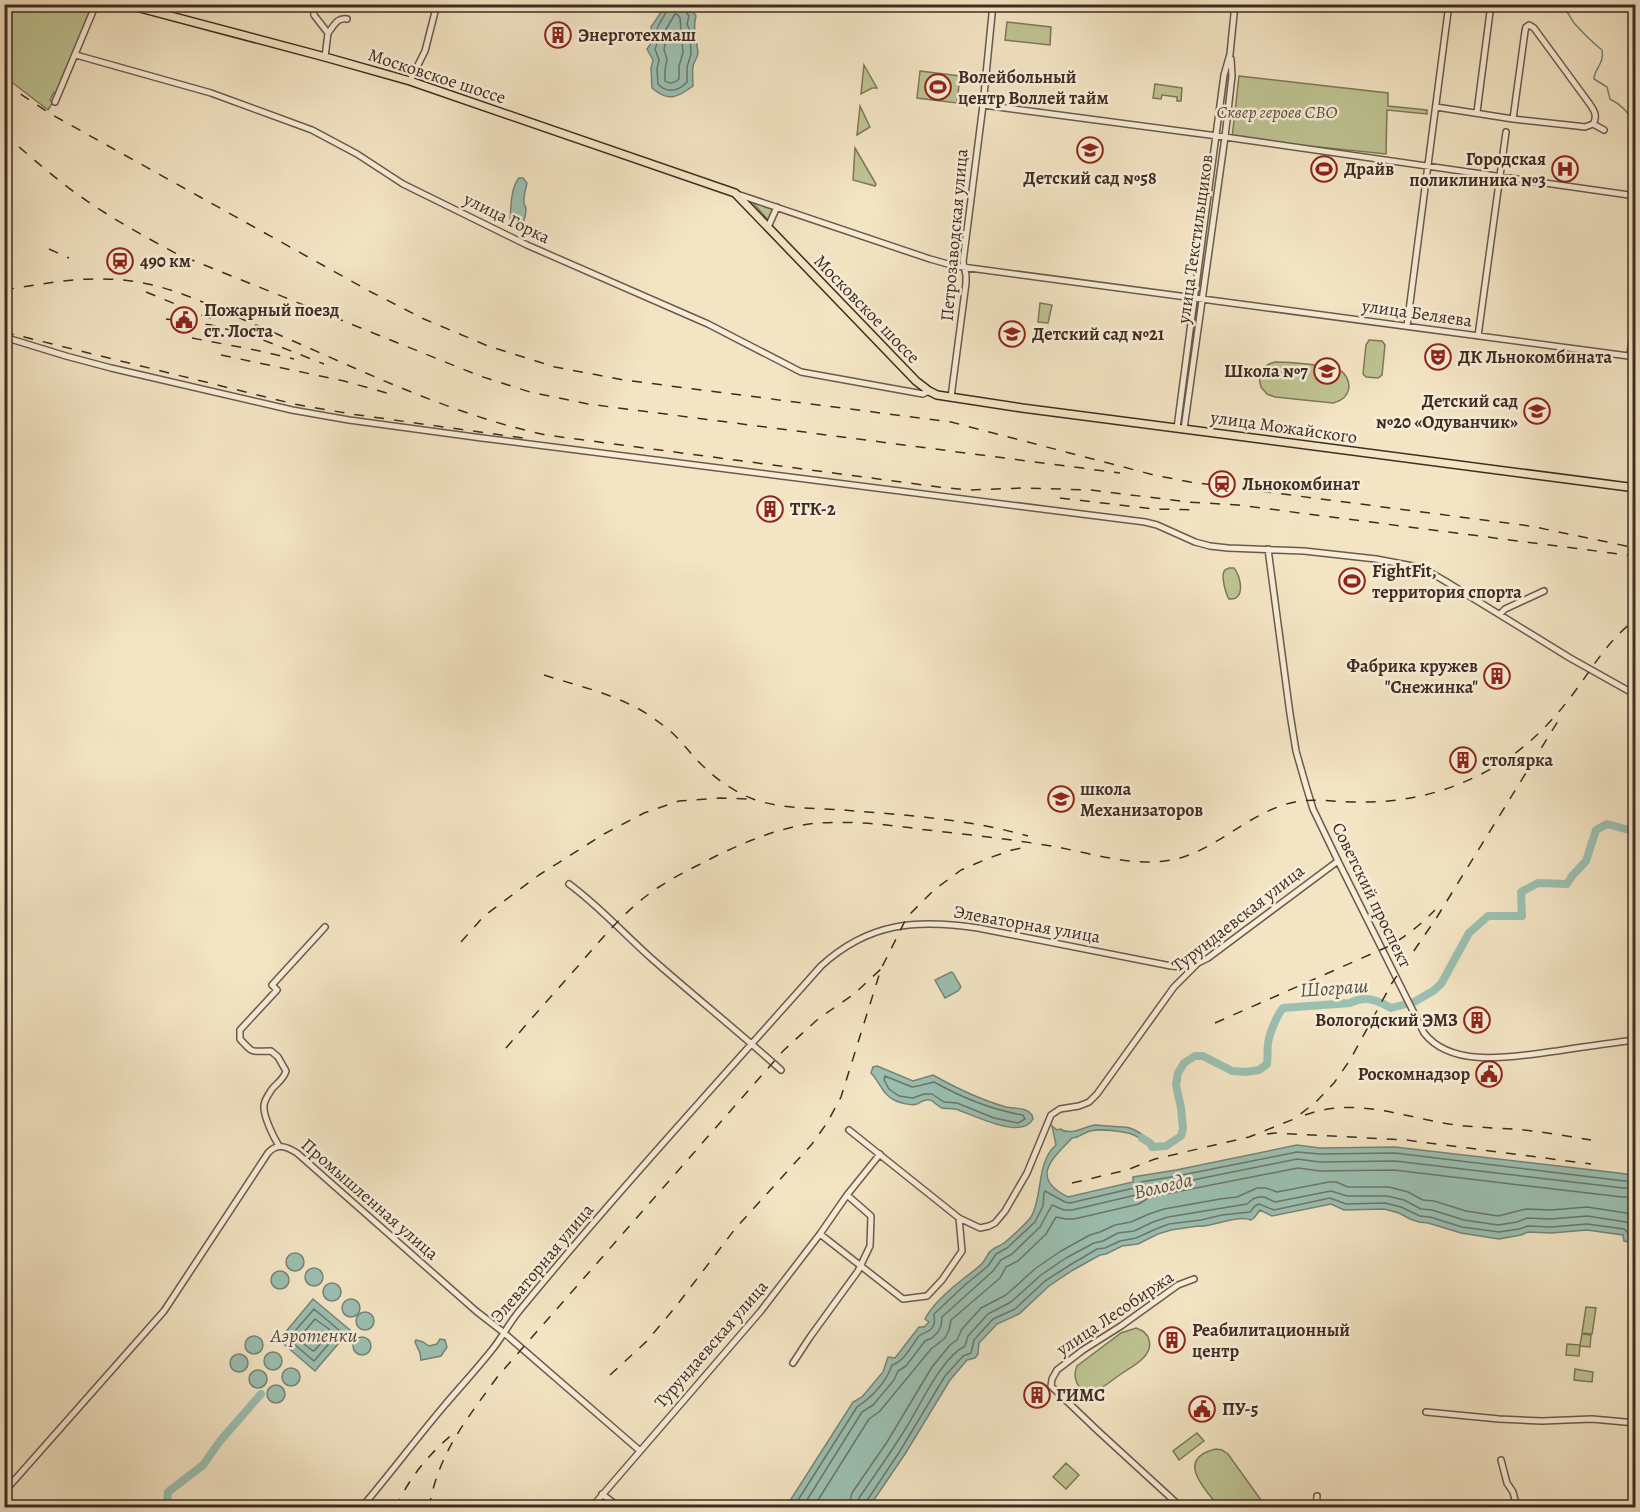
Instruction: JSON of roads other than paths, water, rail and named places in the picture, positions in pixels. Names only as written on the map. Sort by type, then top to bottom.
[{"type":"main road","name":"Московское шоссе","points":[[125,4],[411,81],[735,193],[916,381],[929,391]]},
{"type":"main road","name":"улица Можайского","points":[[929,391],[951,397],[1635,488]]},
{"type":"street","points":[[55,102],[96,4]]},
{"type":"street","points":[[313,4],[314,15],[328,33]]},
{"type":"street","points":[[411,81],[425,51],[437,4]]},
{"type":"street","name":"Петрозаводская улица","points":[[951,397],[966,283],[963,262],[984,105],[993,4]]},
{"type":"street","name":"улица Текстильщиков","points":[[1180,428],[1198,298],[1216,136],[1224,75],[1230,54],[1235,4]]},
{"type":"street","points":[[1407,326],[1449,4]]},
{"type":"street","points":[[1477,112],[1491,4]]},
{"type":"street","points":[[325,57],[328,33],[338,20],[346,19]]},
{"type":"street","points":[[1436,106],[1513,119],[1585,127],[1593,124],[1596,118],[1595,111],[1534,28],[1529,25],[1526,27],[1513,119]]},
{"type":"street","name":"улица Текстильщиков","points":[[1198,298],[1225,137],[1232,76],[1230,54]]},
{"type":"street","name":"улица Горка","points":[[76,55],[211,93],[312,129],[357,154],[403,184],[527,245],[708,324],[801,372],[923,393],[929,391]]},
{"type":"street","points":[[1224,75],[1232,76]]},
{"type":"street","points":[[984,105],[1635,196]]},
{"type":"street","points":[[1593,124],[1604,130]]},
{"type":"street","points":[[1478,336],[1506,132]]},
{"type":"street","name":"Московское шоссе","points":[[735,193],[930,260],[965,268],[1198,298]]},
{"type":"street","points":[[768,227],[777,207]]},
{"type":"street","name":"улица Беляева","points":[[1198,298],[1633,356]]},
{"type":"street","points":[[1633,356],[1635,305]]},
{"type":"street","points":[[4,337],[66,357],[111,368],[292,410],[349,420],[1145,522],[1210,546],[1269,552],[1290,550],[1356,556],[1413,566],[1426,570],[1445,581],[1635,695]]},
{"type":"street","name":"Советский проспект","points":[[1269,552],[1290,714],[1298,758],[1310,800],[1424,1033],[1434,1044],[1453,1052],[1486,1058],[1635,1040]]},
{"type":"street","points":[[1500,614],[1505,609],[1544,591]]},
{"type":"street","name":"Турундаевская улица","points":[[959,1218],[980,1228],[994,1223],[1005,1211],[1027,1173],[1051,1115],[1060,1109],[1089,1102],[1097,1094],[1174,987],[1198,963],[1208,958],[1338,861]]},
{"type":"street","points":[[570,884],[694,997],[781,1070]]},
{"type":"street","name":"Элеваторная улица","points":[[361,1508],[469,1379],[518,1312],[577,1242],[833,955],[879,930],[903,924],[954,924],[1170,966],[1182,967],[1198,963]]},
{"type":"street","points":[[279,1146],[264,1106],[273,1088],[284,1077],[286,1071],[271,1050],[257,1053],[249,1049],[240,1039],[240,1030],[277,990],[272,985],[325,927]]},
{"type":"street","points":[[820,1234],[903,1299],[927,1296],[942,1280],[962,1251],[959,1218],[849,1130]]},
{"type":"street","name":"Промышленная улица","points":[[4,1492],[151,1326],[202,1255],[268,1153],[279,1146],[287,1147],[297,1153],[476,1311],[639,1450]]},
{"type":"street","name":"Турундаевская улица","points":[[591,1508],[760,1312],[880,1154]]},
{"type":"street","points":[[793,1363],[860,1266],[870,1246],[871,1216],[847,1195]]},
{"type":"street","name":"улица Лесобиржа","points":[[1182,1508],[1051,1386],[1057,1370],[1083,1350],[1178,1285],[1194,1279]]},
{"type":"street","points":[[1426,1412],[1499,1419],[1542,1421],[1592,1419],[1635,1423]]},
{"type":"street","points":[[1501,1460],[1507,1483],[1514,1492],[1516,1508]]},
{"type":"street","points":[[602,1494],[620,1508]]},
{"type":"street","points":[[1316,1508],[1317,1496]]},
{"type":"water","points":[[662,5],[686,6],[696,16],[698,53],[693,65],[693,86],[672,97],[663,95],[652,88],[653,60],[647,49],[652,42],[651,27],[660,14]]},
{"type":"water","points":[[519,178],[523,178],[527,183],[524,198],[526,208],[520,226],[514,226],[510,223],[512,193]]},
{"type":"water","points":[[951,972],[961,987],[945,998],[935,980]]},
{"type":"water","points":[[877,1066],[913,1081],[933,1075],[987,1101],[1027,1111],[1033,1119],[1027,1125],[1008,1127],[955,1109],[942,1108],[930,1100],[915,1105],[899,1102],[887,1095],[871,1073],[873,1067]]},
{"type":"water","name":"Вологда","points":[[1095,1125],[1133,1129],[1150,1143],[1131,1134],[1104,1130],[1090,1131],[1072,1138],[1051,1161],[1047,1176],[1056,1190],[1068,1197],[1133,1182],[1133,1177],[1297,1145],[1320,1148],[1395,1147],[1635,1175],[1635,1243],[1624,1241],[1623,1235],[1587,1230],[1528,1232],[1499,1239],[1461,1233],[1419,1222],[1384,1209],[1344,1210],[1331,1204],[1272,1216],[1260,1210],[1251,1220],[1231,1220],[1158,1234],[1138,1244],[1122,1246],[1100,1255],[1073,1270],[1049,1286],[1019,1314],[997,1324],[979,1343],[978,1354],[975,1358],[967,1360],[950,1380],[905,1454],[869,1507],[786,1507],[853,1402],[862,1397],[883,1372],[888,1357],[895,1358],[919,1327],[924,1327],[929,1322],[925,1319],[942,1298],[979,1266],[990,1251],[1006,1241],[1031,1217],[1035,1209],[1045,1161],[1056,1145],[1052,1126],[1057,1130],[1068,1132]]},
{"type":"water","points":[[295,1253],[301,1256],[304,1262],[301,1268],[295,1271],[289,1268],[286,1262],[289,1256]]},
{"type":"water","points":[[314,1268],[320,1271],[323,1277],[320,1283],[314,1286],[308,1283],[305,1277],[308,1271]]},
{"type":"water","points":[[280,1271],[286,1274],[289,1280],[286,1286],[280,1289],[274,1286],[271,1280],[274,1274]]},
{"type":"water","points":[[332,1283],[338,1286],[341,1292],[338,1298],[332,1301],[326,1298],[323,1292],[326,1286]]},
{"type":"water","name":"Аэротенки","points":[[313,1299],[350,1330],[315,1371],[279,1340]]},
{"type":"water","points":[[351,1299],[357,1302],[360,1308],[357,1314],[351,1317],[345,1314],[342,1308],[345,1302]]},
{"type":"water","points":[[365,1312],[371,1315],[374,1321],[371,1327],[365,1330],[359,1327],[356,1321],[359,1315]]},
{"type":"water","points":[[254,1336],[260,1339],[263,1345],[260,1351],[254,1354],[248,1351],[245,1345],[248,1339]]},
{"type":"water","points":[[362,1337],[368,1340],[371,1346],[368,1352],[362,1355],[356,1352],[353,1346],[356,1340]]},
{"type":"water","points":[[440,1339],[445,1340],[447,1347],[441,1356],[421,1360],[416,1340],[429,1346],[437,1344]]},
{"type":"water","points":[[273,1352],[279,1355],[282,1361],[279,1367],[273,1370],[267,1367],[264,1361],[267,1355]]},
{"type":"water","points":[[239,1354],[245,1357],[248,1363],[245,1369],[239,1372],[233,1369],[230,1363],[233,1357]]},
{"type":"water","points":[[291,1368],[297,1371],[300,1377],[297,1383],[291,1386],[285,1383],[282,1377],[285,1371]]},
{"type":"water","points":[[258,1370],[264,1373],[267,1379],[264,1385],[258,1388],[252,1385],[249,1379],[252,1373]]},
{"type":"water","points":[[276,1385],[282,1388],[285,1394],[282,1400],[276,1403],[270,1400],[267,1394],[270,1388]]},
{"type":"waterway","points":[[1560,4],[1577,27],[1602,50],[1602,59],[1594,79],[1607,87],[1610,99],[1621,106],[1632,119],[1634,123],[1630,138],[1636,152]]},
{"type":"waterway","name":"Шограш","points":[[1142,1138],[1152,1147],[1166,1146],[1181,1136],[1183,1129],[1181,1108],[1176,1085],[1178,1073],[1184,1063],[1195,1056],[1203,1056],[1232,1071],[1259,1070],[1267,1064],[1270,1035],[1283,1008],[1350,1003],[1361,999],[1376,1001],[1391,1008],[1414,1002],[1441,984],[1469,933],[1488,916],[1522,916],[1521,892],[1538,883],[1567,884],[1586,861],[1596,830],[1607,824],[1629,830],[1636,828]]},
{"type":"waterway","points":[[174,1508],[167,1500],[168,1492],[203,1465],[220,1441],[261,1394]]},
{"type":"railway","points":[[4,83],[49,113],[371,292],[424,319],[488,346],[555,367],[624,380],[951,422],[1154,475],[1190,482],[1530,526],[1636,548]]},
{"type":"railway","points":[[4,134],[78,195],[177,254],[480,376],[530,392],[588,404],[1120,473]]},
{"type":"railway","points":[[49,249],[69,258]]},
{"type":"railway","points":[[4,290],[99,279],[131,281],[164,288],[210,305],[434,401],[508,426],[546,435],[939,487],[969,490],[1023,488],[1091,490],[1188,502],[1238,505],[1635,556]]},
{"type":"railway","points":[[146,292],[214,320]]},
{"type":"railway","points":[[166,319],[211,325],[253,336],[324,364]]},
{"type":"railway","points":[[4,332],[294,404],[530,439]]},
{"type":"railway","points":[[192,338],[294,359]]},
{"type":"railway","points":[[221,355],[344,381],[394,395]]},
{"type":"railway","points":[[1060,498],[1154,509],[1195,510]]},
{"type":"railway","points":[[506,1048],[626,913],[659,887],[680,875],[761,837],[809,824],[864,823],[1022,841],[1139,862],[1165,861],[1182,857],[1214,843],[1261,814],[1295,802],[1400,800],[1431,794],[1490,770],[1517,752],[1541,731],[1563,707],[1609,645],[1636,619]]},
{"type":"railway","points":[[544,675],[588,688],[641,710],[669,730],[714,776],[753,799],[786,806],[936,818],[983,825],[1028,836]]},
{"type":"railway","points":[[1072,1183],[1127,1170],[1155,1159],[1249,1137],[1294,1119],[1316,1102],[1334,1083],[1350,1060],[1392,983],[1437,917],[1558,721]]},
{"type":"railway","points":[[461,942],[484,916],[539,875],[604,834],[644,813],[679,801],[720,798],[748,799]]},
{"type":"railway","points":[[610,1375],[647,1341],[735,1229],[812,1144],[827,1123],[841,1097],[881,969],[907,917],[934,890],[961,870],[989,858],[1027,847]]},
{"type":"railway","points":[[1215,1023],[1387,947],[1435,910]]},
{"type":"railway","points":[[429,1508],[433,1488],[447,1453],[465,1422],[498,1376],[783,1051],[818,1019],[854,994],[881,969]]},
{"type":"railway","points":[[1305,1115],[1323,1110],[1359,1108],[1449,1124],[1523,1130],[1591,1140]]},
{"type":"railway","points":[[1267,1134],[1406,1140],[1591,1164]]},
{"type":"railway","points":[[396,1508],[407,1486],[421,1466],[455,1432]]},
{"type":"place","name":"Энерготехмаш","points":[[558,35]]},
{"type":"place","name":"Волейбольный центр Воллей тайм","points":[[938,87]]},
{"type":"place","name":"Детский сад №58","points":[[1090,150]]},
{"type":"place","name":"Драйв","points":[[1324,169]]},
{"type":"place","name":"Городская поликлиника №3","points":[[1565,169]]},
{"type":"place","name":"490 км","points":[[120,261]]},
{"type":"place","name":"Пожарный поезд ст. Лоста","points":[[184,320]]},
{"type":"place","name":"Детский сад №21","points":[[1012,334]]},
{"type":"place","name":"ДК Льнокомбината","points":[[1438,357]]},
{"type":"place","name":"Школа №7","points":[[1327,371]]},
{"type":"place","name":"Детский сад №20 «Одуванчик»","points":[[1537,411]]},
{"type":"place","name":"Льнокомбинат","points":[[1222,484]]},
{"type":"place","name":"ТГК-2","points":[[770,509]]},
{"type":"place","name":"FightFit, территория спорта","points":[[1352,581]]},
{"type":"place","name":"Фабрика кружев \"Снежинка\"","points":[[1497,676]]},
{"type":"place","name":"столярка","points":[[1463,760]]},
{"type":"place","name":"школа Механизаторов","points":[[1061,799]]},
{"type":"place","name":"Вологодский ЭМЗ","points":[[1477,1020]]},
{"type":"place","name":"Роскомнадзор","points":[[1489,1074]]},
{"type":"place","name":"Реабилитационный центр","points":[[1172,1340]]},
{"type":"place","name":"ГИМС","points":[[1037,1395]]},
{"type":"place","name":"ПУ-5","points":[[1202,1409]]},
{"type":"park label","name":"Сквер героев СВО","points":[[1277,112]]}]
